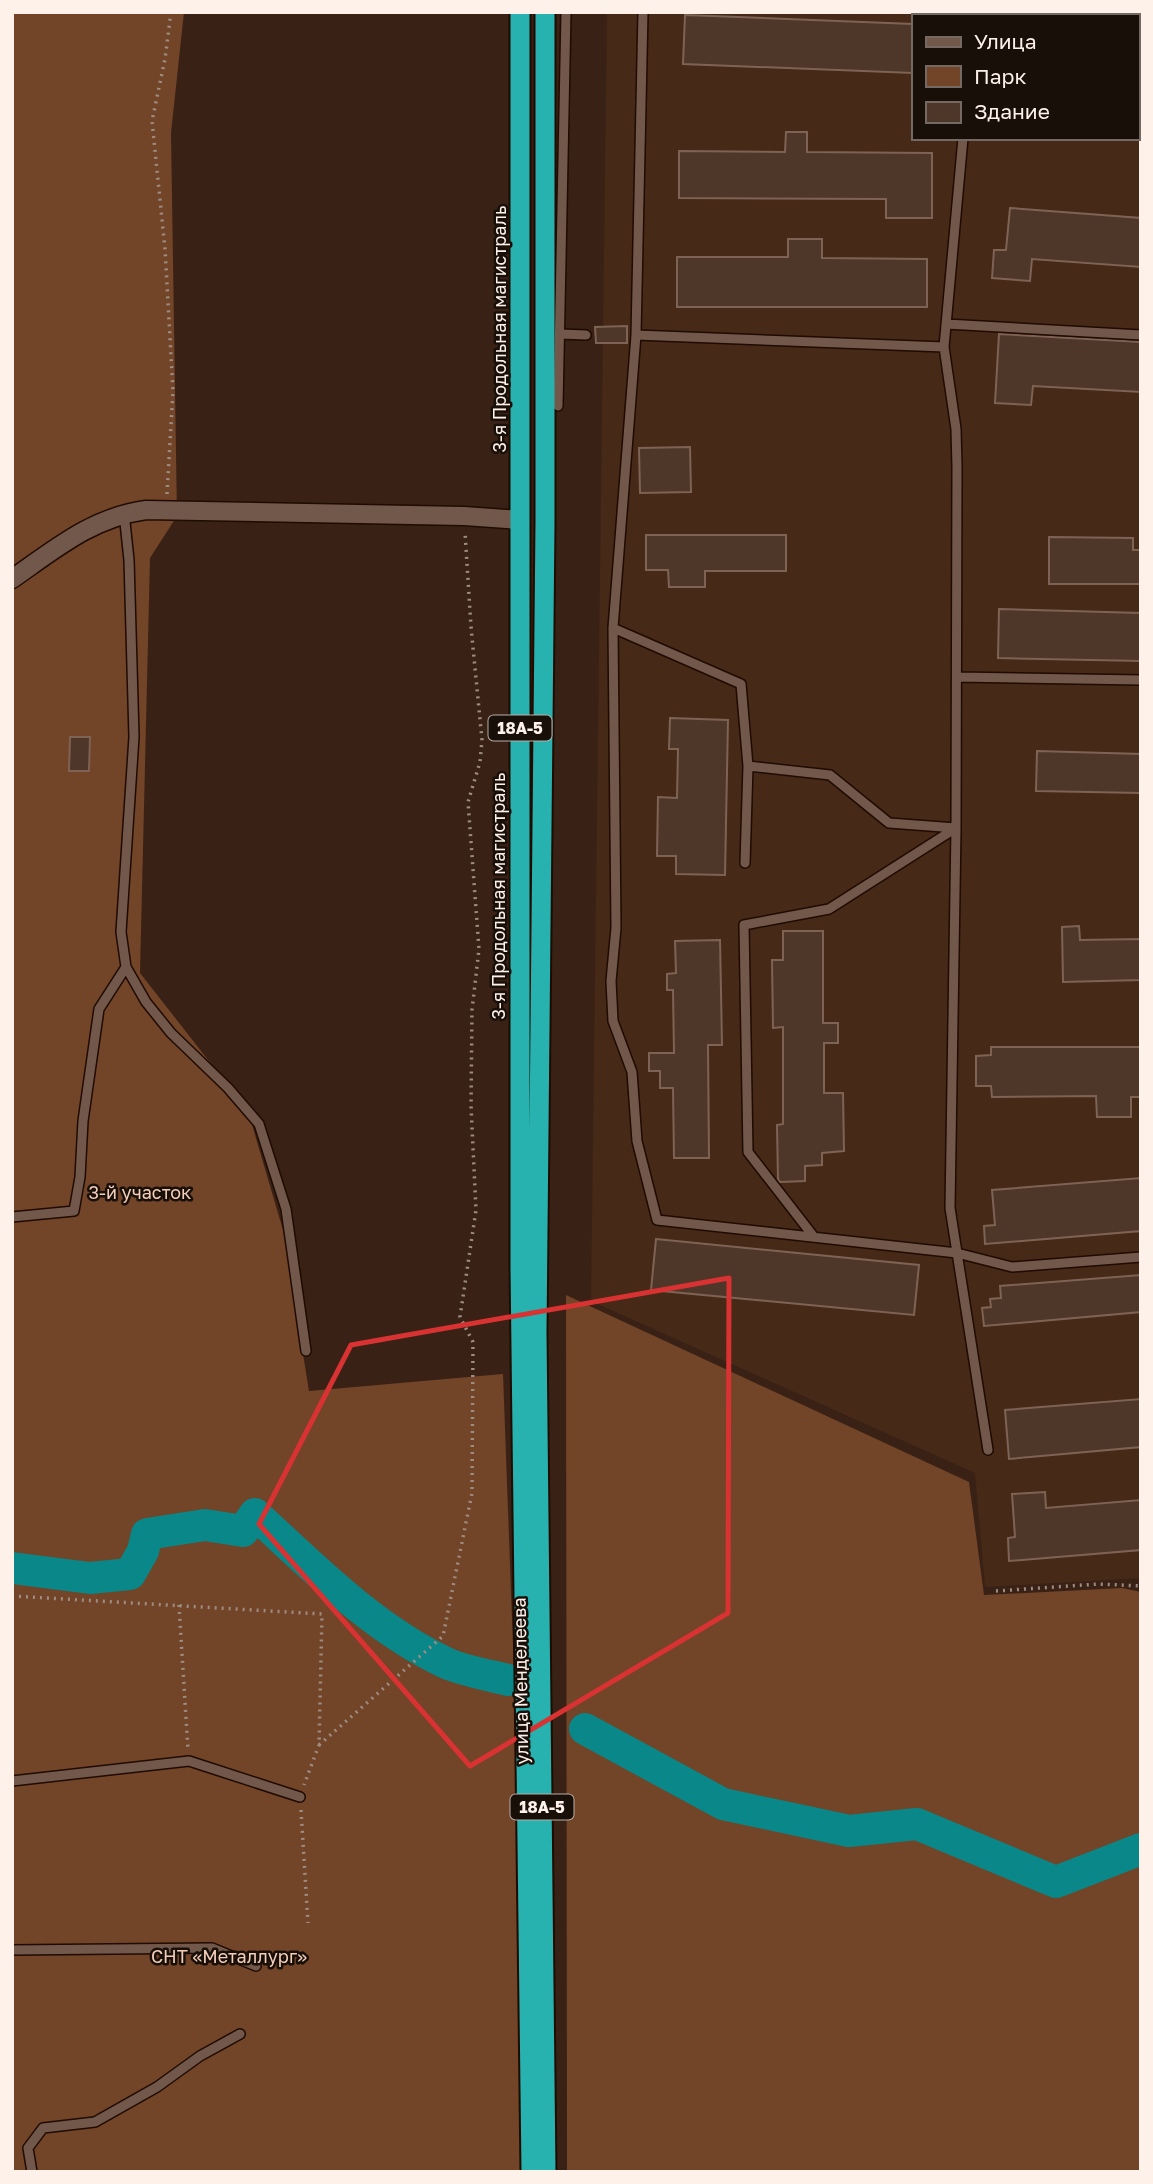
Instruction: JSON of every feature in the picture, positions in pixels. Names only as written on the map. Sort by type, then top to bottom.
[{"type":"highway","name":"3-я Продольная магистраль","points":[[520,12],[519,1016],[530,1442]]},
{"type":"highway","name":"18А-5","points":[[530,1442],[537,1332],[545,522],[545,12]]},
{"type":"highway","name":"улица Менделеева","points":[[530,1442],[531,2172]]},
{"type":"highway","name":"улица Менделеева","points":[[530,1442],[546,2172]]},
{"type":"street","points":[[12,579],[68,540],[124,513],[166,510],[464,516],[520,520]]},
{"type":"lane","points":[[558,406],[566,12]]},
{"type":"lane","points":[[643,12],[636,335],[613,628],[616,928],[611,981],[613,1021],[632,1072],[637,1141],[657,1220],[957,1253],[1012,1267],[1141,1257]]},
{"type":"lane","points":[[963,140],[944,347],[956,429],[957,467],[956,828],[950,1208],[988,1451]]},
{"type":"lane","points":[[946,324],[1141,335]]},
{"type":"lane","points":[[561,334],[586,335]]},
{"type":"lane","points":[[636,335],[944,347]]},
{"type":"lane","points":[[124,513],[130,560],[134,737],[121,932],[126,967],[146,1003],[259,1124],[286,1209],[306,1352]]},
{"type":"lane","points":[[613,628],[741,684],[748,766],[744,863]]},
{"type":"lane","points":[[957,677],[1141,680]]},
{"type":"lane","points":[[748,766],[830,775],[889,823],[956,828]]},
{"type":"lane","points":[[814,1237],[748,1152],[744,925],[828,909],[956,828]]},
{"type":"lane","points":[[12,1217],[74,1212],[80,1177],[83,1121],[99,1009],[126,967]]},
{"type":"lane","points":[[12,1781],[188,1761],[300,1797]]},
{"type":"lane","points":[[12,1950],[212,1948],[256,1966]]},
{"type":"lane","points":[[32,2172],[28,2148],[43,2128],[94,2122],[157,2087],[200,2056],[240,2034]]},
{"type":"path","points":[[166,510],[173,391],[165,248],[152,121],[165,59],[171,12]]},
{"type":"path","points":[[319,1745],[443,1636],[472,1493],[473,1342],[460,1317],[476,1210],[471,1107],[472,1010],[479,949],[468,803],[480,762],[482,740],[464,516]]},
{"type":"path","points":[[996,1591],[1098,1584],[1141,1586]]},
{"type":"path","points":[[12,1596],[322,1614],[319,1745],[300,1797],[308,1923]]},
{"type":"path","points":[[179,1605],[188,1761]]},
{"type":"highlighted area","points":[[729,1278],[728,1613],[470,1766],[259,1524],[351,1345]]},
{"type":"shaded area","points":[[607,12],[1141,12],[1141,1578],[985,1587],[975,1473],[591,1301]]},
{"type":"green space","points":[[12,12],[184,12],[171,133],[177,516],[150,558],[140,973],[248,1111],[283,1230],[309,1391],[503,1374],[521,1864],[554,2172],[12,2172]]},
{"type":"green space","points":[[566,1295],[969,1482],[984,1595],[1122,1588],[1141,1592],[1141,2172],[567,2172]]},
{"type":"building","points":[[685,15],[912,24],[912,73],[683,64]]},
{"type":"building","points":[[786,132],[807,132],[807,152],[932,153],[932,218],[886,218],[886,199],[679,198],[679,151],[785,152]]},
{"type":"building","points":[[1010,208],[1141,218],[1141,267],[1032,259],[1030,281],[992,278],[994,250],[1006,250]]},
{"type":"building","points":[[788,239],[822,239],[822,258],[927,259],[927,307],[677,307],[677,257],[788,257]]},
{"type":"building","points":[[627,326],[627,343],[596,343],[595,327]]},
{"type":"building","points":[[999,334],[1141,342],[1141,392],[1033,386],[1031,405],[995,403]]},
{"type":"building","points":[[690,447],[691,492],[640,493],[639,448]]},
{"type":"building","points":[[646,535],[786,535],[786,571],[705,571],[705,587],[669,587],[668,570],[646,570]]},
{"type":"building","points":[[1049,537],[1133,538],[1133,550],[1141,550],[1141,584],[1049,584]]},
{"type":"building","points":[[999,609],[1141,613],[1141,661],[998,658]]},
{"type":"building","points":[[670,718],[728,720],[725,875],[676,874],[676,856],[657,856],[658,797],[677,798],[678,749],[669,749]]},
{"type":"building","points":[[70,737],[90,737],[89,771],[69,771]]},
{"type":"building","points":[[1037,751],[1141,754],[1141,793],[1036,791]]},
{"type":"building","points":[[1079,926],[1080,940],[1141,939],[1141,980],[1063,982],[1062,927]]},
{"type":"building","points":[[783,931],[823,931],[823,1023],[838,1023],[838,1043],[824,1043],[824,1093],[843,1093],[844,1151],[822,1153],[822,1165],[805,1166],[805,1181],[780,1182],[777,1125],[783,1124],[783,1027],[773,1028],[772,960],[783,960]]},
{"type":"building","points":[[720,940],[722,1045],[708,1045],[709,1158],[674,1158],[673,1088],[660,1088],[660,1071],[649,1071],[649,1053],[674,1053],[673,990],[667,990],[667,974],[676,973],[675,941]]},
{"type":"building","points":[[991,1047],[1141,1047],[1141,1097],[1131,1097],[1131,1117],[1097,1117],[1096,1096],[992,1097],[991,1086],[976,1086],[976,1056],[991,1055]]},
{"type":"building","points":[[1141,1178],[1141,1231],[985,1244],[984,1226],[995,1225],[992,1190]]},
{"type":"building","points":[[656,1239],[919,1265],[914,1315],[651,1290]]},
{"type":"building","points":[[1141,1275],[1141,1312],[984,1326],[982,1308],[991,1307],[990,1299],[1001,1298],[1000,1286]]},
{"type":"building","points":[[1141,1399],[1141,1447],[1009,1459],[1005,1410]]},
{"type":"building","points":[[1045,1492],[1046,1508],[1141,1500],[1141,1550],[1009,1561],[1008,1538],[1015,1537],[1012,1494]]},
{"type":"waterway","points":[[12,1568],[90,1578],[130,1574],[143,1551],[147,1534],[205,1525],[243,1531],[255,1514],[345,1596],[393,1633],[446,1663],[508,1680]]},
{"type":"waterway","points":[[585,1729],[723,1804],[849,1831],[917,1824],[1056,1882],[1141,1849]]},
{"type":"park label","name":"3-й участок","points":[[140,1192]]},
{"type":"park label","name":"СНТ «Металлург»","points":[[229,1956]]}]
